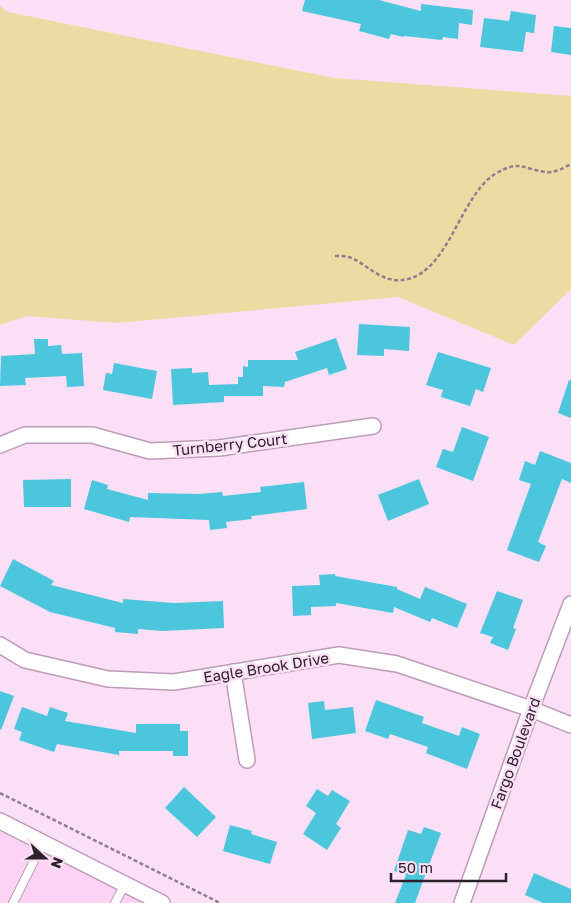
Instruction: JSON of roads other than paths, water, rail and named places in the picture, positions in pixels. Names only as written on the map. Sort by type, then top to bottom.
[{"type":"street","name":"Turnberry Court","points":[[0,445],[25,435],[92,435],[150,451],[219,448],[373,426]]},
{"type":"street","name":"Fargo Boulevard","points":[[462,903],[571,604]]},
{"type":"street","name":"Eagle Brook Drive","points":[[0,645],[25,660],[108,679],[174,682],[339,655],[396,664],[571,725]]},
{"type":"street","points":[[233,672],[247,760]]},
{"type":"street","points":[[0,821],[162,903]]},
{"type":"lane","points":[[13,903],[43,843]]},
{"type":"lane","points":[[115,903],[125,884]]}]
